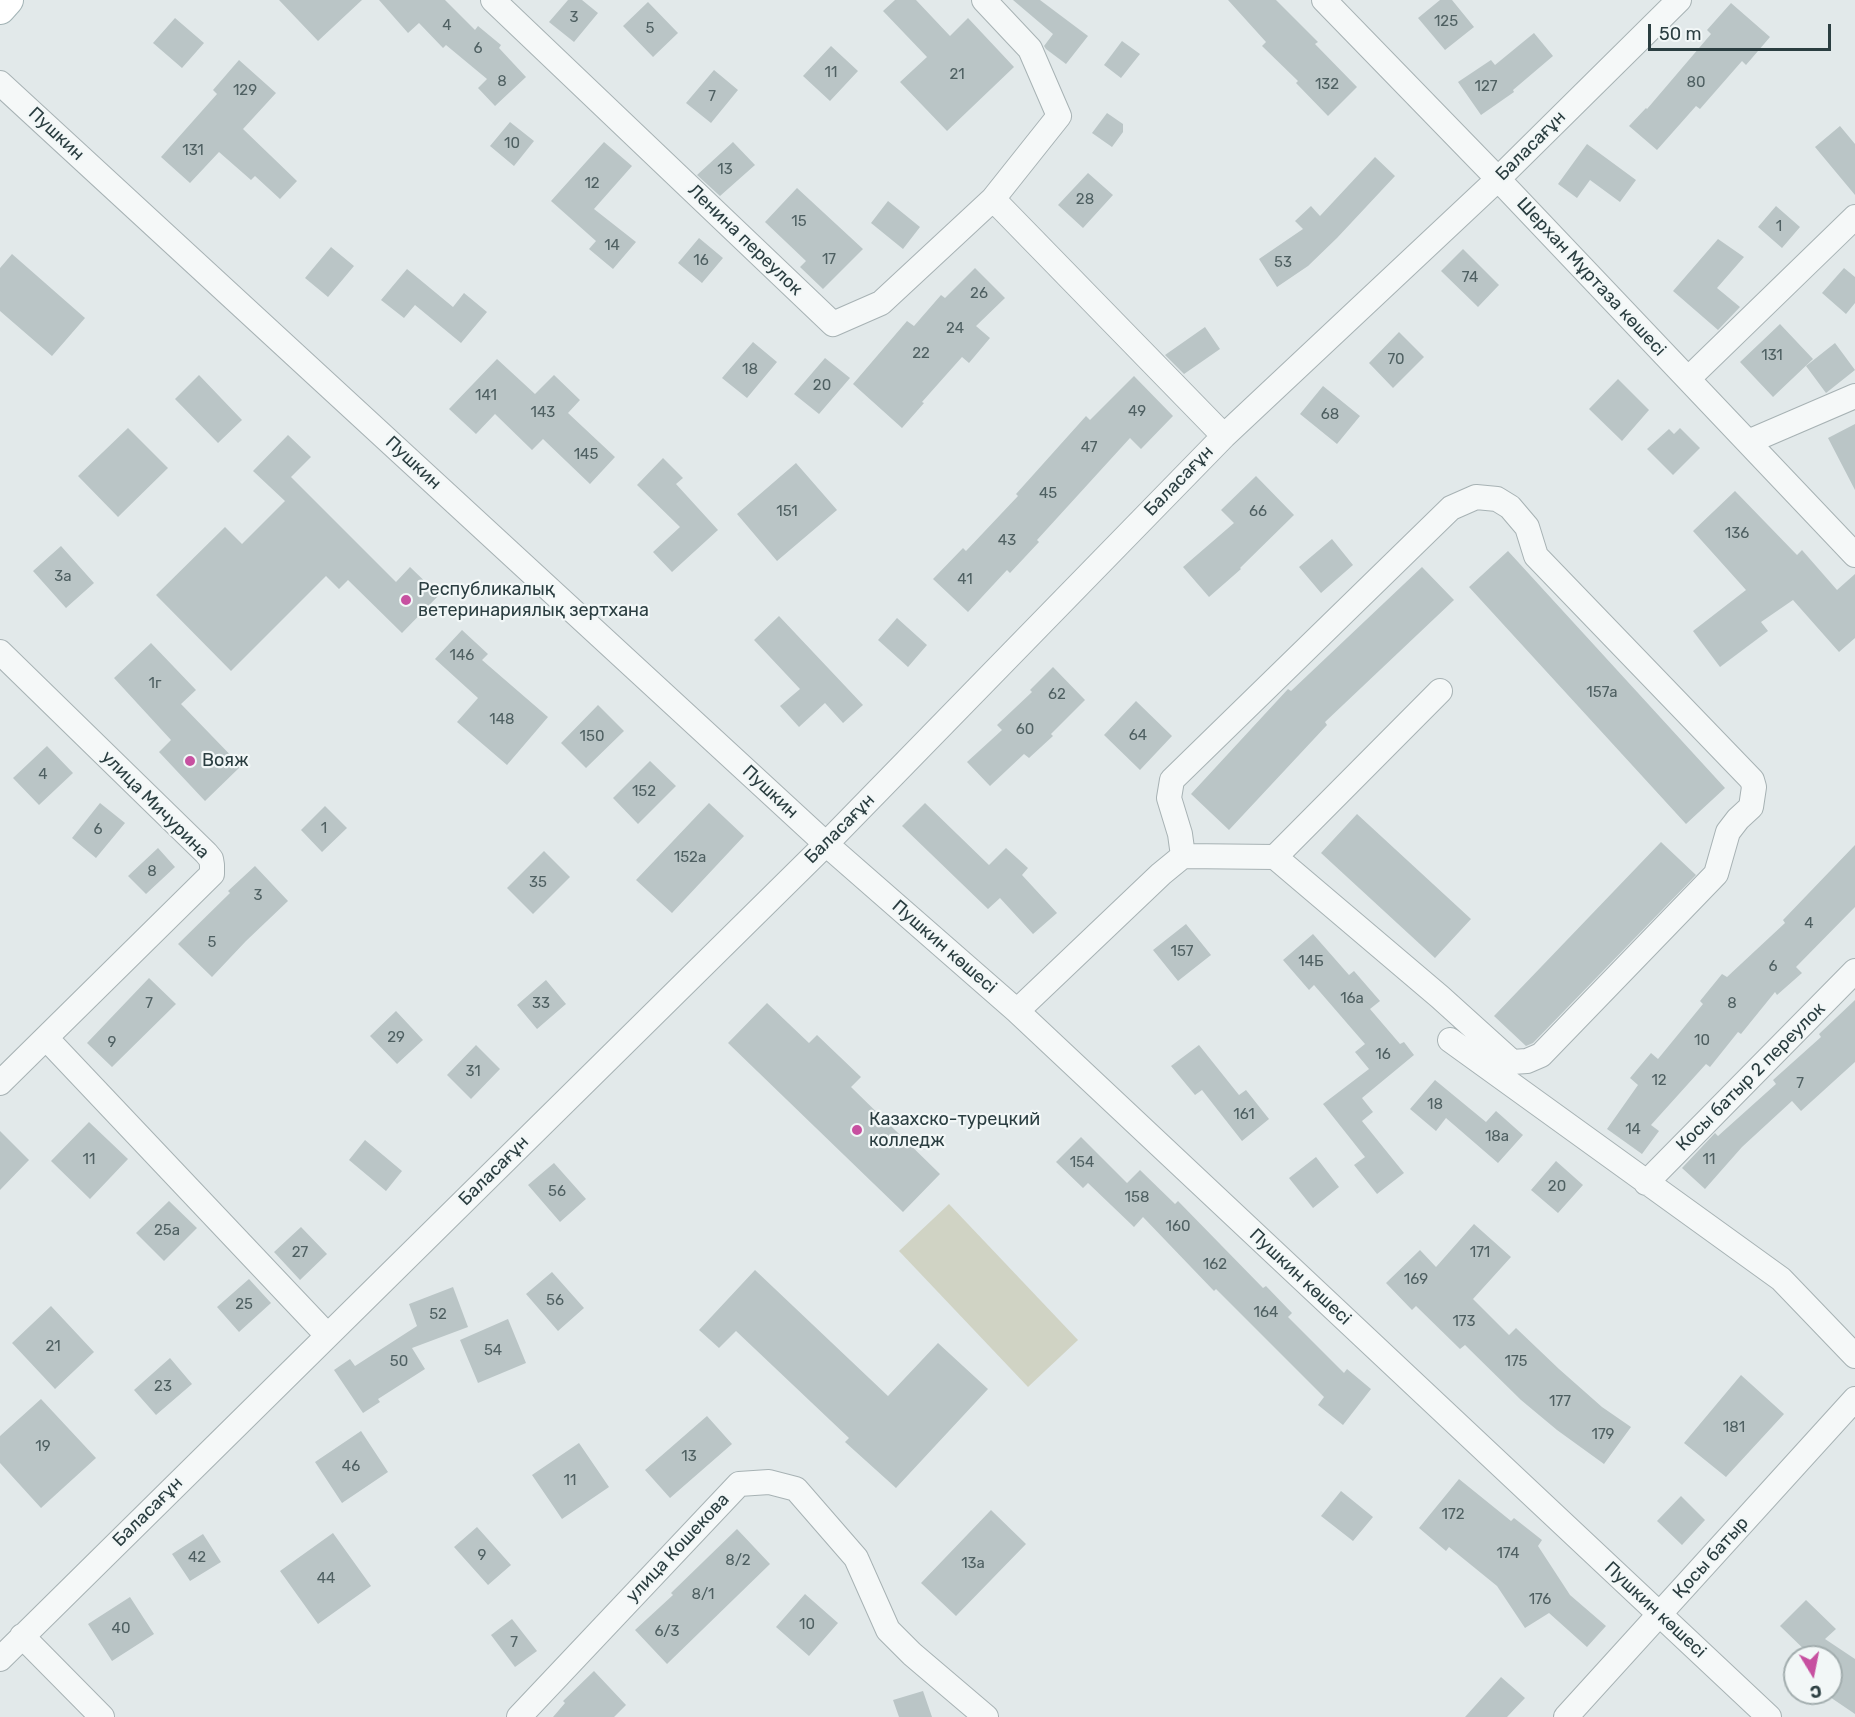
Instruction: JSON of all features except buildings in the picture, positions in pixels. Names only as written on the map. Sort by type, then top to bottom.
[{"type":"main road","points":[[0,9],[8,0]]},
{"type":"street","name":"Ленина переулок","points":[[508,5],[833,324],[881,303],[993,199],[1059,116],[1030,49],[984,0]]},
{"type":"street","name":"Шерхан Мұртаза көшесі","points":[[1324,0],[1498,179],[1855,555]]},
{"type":"street","name":"Баласағұн","points":[[0,1659],[826,844],[1224,436],[1498,179],[1680,0]]},
{"type":"street","name":"Пушкин","points":[[0,83],[826,844]]},
{"type":"street","points":[[993,199],[1224,436]]},
{"type":"street","points":[[1688,379],[1855,217]]},
{"type":"street","points":[[1748,442],[1855,396]]},
{"type":"street","points":[[1017,1011],[1161,874],[1183,856],[1275,856],[1440,997],[1512,1062],[1527,1061],[1541,1055],[1716,874],[1728,832],[1751,807],[1754,788],[1752,780],[1536,556],[1527,527],[1510,507],[1497,499],[1476,497],[1451,508],[1172,780],[1168,798],[1180,834],[1183,856]]},
{"type":"street","name":"улица Мичурина","points":[[0,652],[206,853],[212,865],[212,874],[0,1083]]},
{"type":"street","points":[[1275,856],[1440,691]]},
{"type":"street","name":"Пушкин көшесі","points":[[826,844],[1017,1011],[1769,1717]]},
{"type":"street","name":"Косы батыр 2 переулок","points":[[1646,1183],[1855,971]]},
{"type":"street","points":[[46,1038],[327,1335]]},
{"type":"street","points":[[1450,1040],[1781,1279],[1855,1356]]},
{"type":"street","name":"Қосы батыр","points":[[1566,1717],[1855,1399]]},
{"type":"street","name":"улица Кошекова","points":[[519,1717],[739,1484],[770,1482],[796,1489],[856,1558],[888,1630],[912,1654],[986,1717]]},
{"type":"street","points":[[22,1636],[102,1717]]},
{"type":"shaded area","points":[[949,1204],[1078,1340],[1028,1387],[899,1251]]},
{"type":"place","name":"Республикалық ветеринариялық зертхана","points":[[406,600]]},
{"type":"place","name":"Вояж","points":[[190,761]]},
{"type":"place","name":"Казахско-турецкий колледж","points":[[857,1130]]}]
